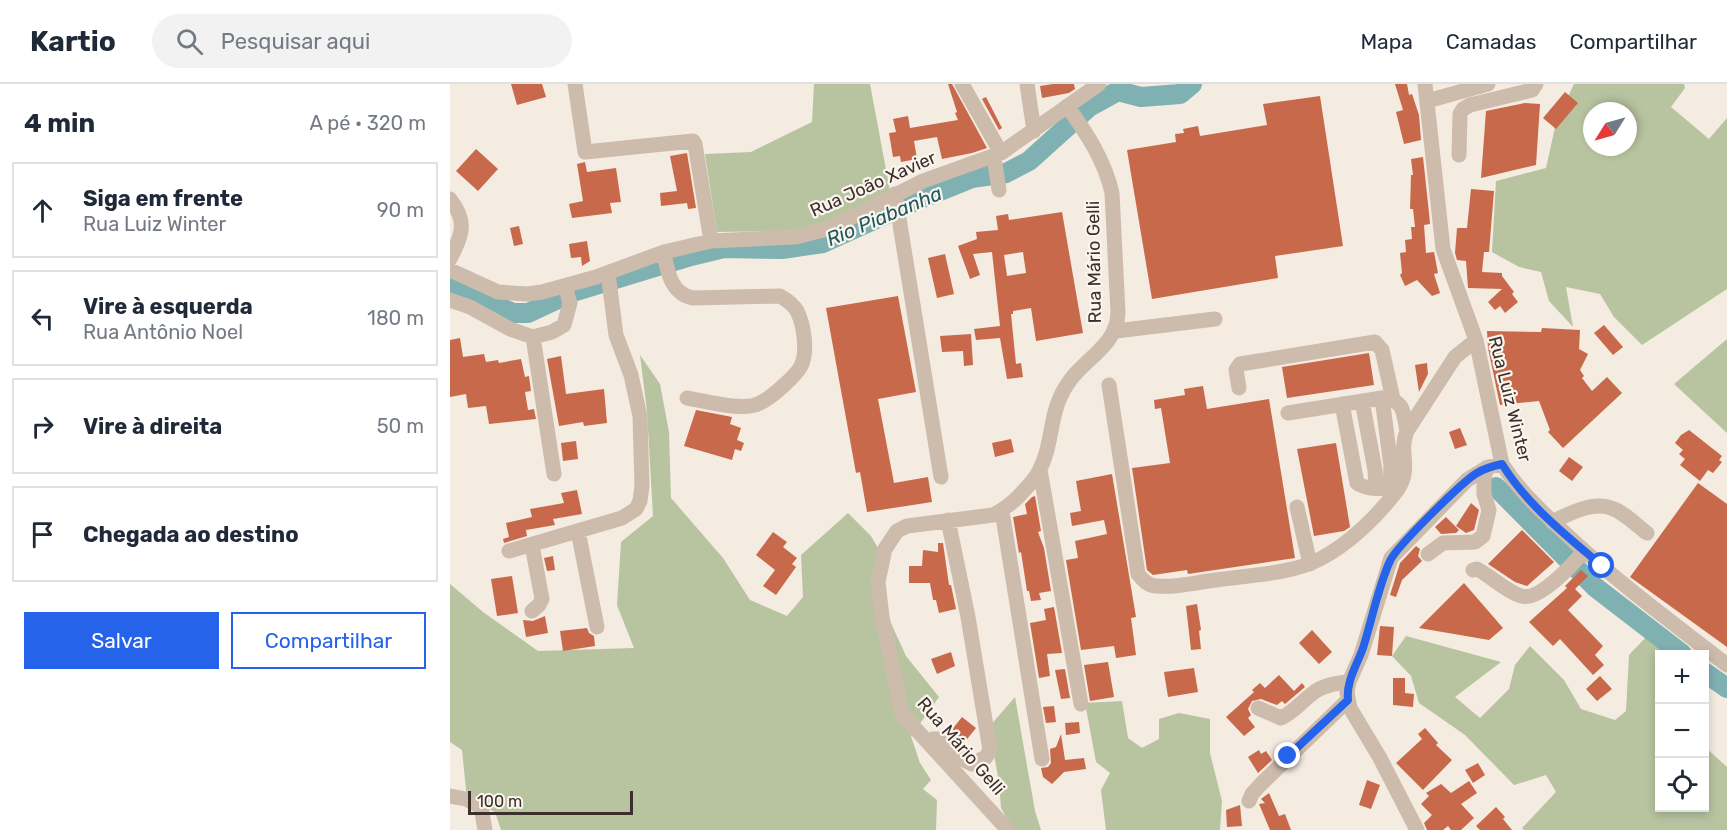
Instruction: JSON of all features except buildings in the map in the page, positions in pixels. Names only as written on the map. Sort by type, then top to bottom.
[{"type":"street","points":[[575,84],[577,153],[693,141],[711,241]]},
{"type":"street","points":[[962,84],[998,155],[999,190]]},
{"type":"street","points":[[1027,84],[1034,131]]},
{"type":"street","name":"Rua João Xavier","points":[[450,270],[498,292],[567,293],[608,274],[665,258],[711,241],[796,237],[831,228],[923,181],[998,155],[1070,110],[1081,90],[1099,84]]},
{"type":"street","name":"Rua Luiz Winter","points":[[1425,84],[1443,249],[1476,340],[1495,466],[1584,551],[1727,665]]},
{"type":"street","points":[[1427,101],[1488,84]]},
{"type":"street","points":[[1460,155],[1460,114],[1463,109],[1470,105],[1532,90],[1536,84]]},
{"type":"street","name":"Rua Mário Gelli","points":[[1008,830],[902,714],[882,617],[878,582],[885,549],[897,531],[907,526],[993,515],[1002,511],[1024,491],[1040,470],[1051,424],[1063,391],[1071,378],[1116,331],[1118,313],[1112,193],[1109,180],[1095,149],[1070,110]]},
{"type":"street","points":[[895,194],[941,477]]},
{"type":"street","points":[[450,199],[460,214],[462,228],[450,259]]},
{"type":"street","points":[[665,258],[676,290],[684,296],[693,298],[780,296],[796,309],[802,324],[805,357],[801,368],[760,404],[747,407],[687,398]]},
{"type":"street","points":[[510,552],[631,513],[638,505],[641,494],[640,416],[632,375],[616,335],[608,274]]},
{"type":"street","points":[[450,300],[470,307],[510,329],[533,337],[552,332],[564,325],[567,293]]},
{"type":"street","points":[[1116,331],[1215,319]]},
{"type":"street","points":[[533,337],[554,474]]},
{"type":"street","points":[[1342,404],[1355,481],[1361,487],[1388,488],[1405,473],[1403,441],[1407,431],[1455,357],[1476,340]]},
{"type":"street","points":[[1109,385],[1138,574],[1145,582],[1155,586],[1179,585],[1310,564],[1343,545],[1377,513],[1388,488],[1392,475],[1387,399],[1380,345],[1375,342],[1240,364],[1236,370],[1239,388]]},
{"type":"street","points":[[1288,413],[1387,399],[1397,401],[1401,406],[1407,431]]},
{"type":"street","points":[[1362,401],[1375,470],[1388,488]]},
{"type":"street","points":[[1428,554],[1443,543],[1475,542],[1483,536],[1489,510],[1484,494],[1484,476],[1495,466]]},
{"type":"street","points":[[1417,830],[1380,758],[1350,708],[1347,692],[1349,682],[1361,655],[1391,558],[1467,480],[1495,466]]},
{"type":"street","points":[[1040,470],[1081,704]]},
{"type":"street","points":[[1297,507],[1310,564]]},
{"type":"street","points":[[1552,522],[1585,507],[1610,507],[1647,533]]},
{"type":"street","points":[[1002,511],[1042,759]]},
{"type":"street","points":[[930,745],[933,739],[941,739],[964,760],[972,764],[986,757],[990,750],[968,617],[948,520]]},
{"type":"street","points":[[578,531],[597,627]]},
{"type":"street","points":[[532,545],[542,599],[532,611]]},
{"type":"street","points":[[1473,570],[1477,569],[1519,596],[1528,598],[1536,595],[1572,566],[1584,551]]},
{"type":"street","points":[[1258,708],[1281,718],[1290,714],[1313,692],[1325,686],[1349,682]]},
{"type":"street","points":[[1250,801],[1252,794],[1261,784],[1348,700]]},
{"type":"street","points":[[450,796],[466,799],[481,807],[485,830]]},
{"type":"green space","points":[[814,84],[870,84],[890,191],[829,221],[791,231],[717,232],[705,154],[751,152],[812,122]]},
{"type":"green space","points":[[1574,84],[1684,84],[1685,88],[1671,107],[1709,139],[1727,118],[1727,289],[1642,345],[1614,317],[1600,294],[1566,287],[1573,327],[1549,301],[1541,272],[1519,267],[1492,252],[1496,181],[1546,168],[1556,123]]},
{"type":"green space","points":[[1727,339],[1727,433],[1674,384]]},
{"type":"green space","points":[[640,355],[660,384],[669,432],[671,498],[723,558],[750,600],[787,616],[803,597],[801,555],[848,513],[871,536],[885,560],[879,597],[906,656],[939,697],[911,736],[920,763],[931,780],[923,789],[937,800],[936,830],[501,830],[495,812],[467,799],[462,750],[450,742],[450,584],[483,612],[538,651],[634,648],[617,605],[621,542],[653,516],[647,411]]},
{"type":"green space","points":[[1648,635],[1672,650],[1655,650],[1655,812],[1709,812],[1709,751],[1727,767],[1727,830],[1524,830],[1522,828],[1556,792],[1546,775],[1514,785],[1465,735],[1419,703],[1411,676],[1392,656],[1406,636],[1501,662],[1455,697],[1480,718],[1509,689],[1515,665],[1530,646],[1564,680],[1581,709],[1615,720],[1626,711],[1629,655]]},
{"type":"green space","points":[[1015,697],[1035,811],[1041,830],[1013,830],[1001,808],[999,782],[989,727]]},
{"type":"green space","points":[[1122,701],[1128,738],[1142,748],[1159,739],[1159,719],[1179,713],[1210,719],[1210,753],[1222,801],[1220,830],[1106,830],[1101,790],[1110,773],[1096,762],[1085,703]]},
{"type":"waterway","name":"Rio Piabanha","points":[[450,286],[513,313],[528,313],[573,292],[724,248],[782,249],[823,243],[972,178],[1006,173],[1029,161],[1089,107],[1118,91],[1141,97],[1180,94],[1192,84]]},
{"type":"waterway","points":[[1496,487],[1595,587],[1677,650]]},
{"type":"waterway","points":[[1709,675],[1727,688]]},
{"type":"route","points":[[1288,756],[1348,700],[1349,682],[1361,655],[1391,558],[1457,489],[1476,473],[1502,464],[1529,500],[1602,566]]}]
